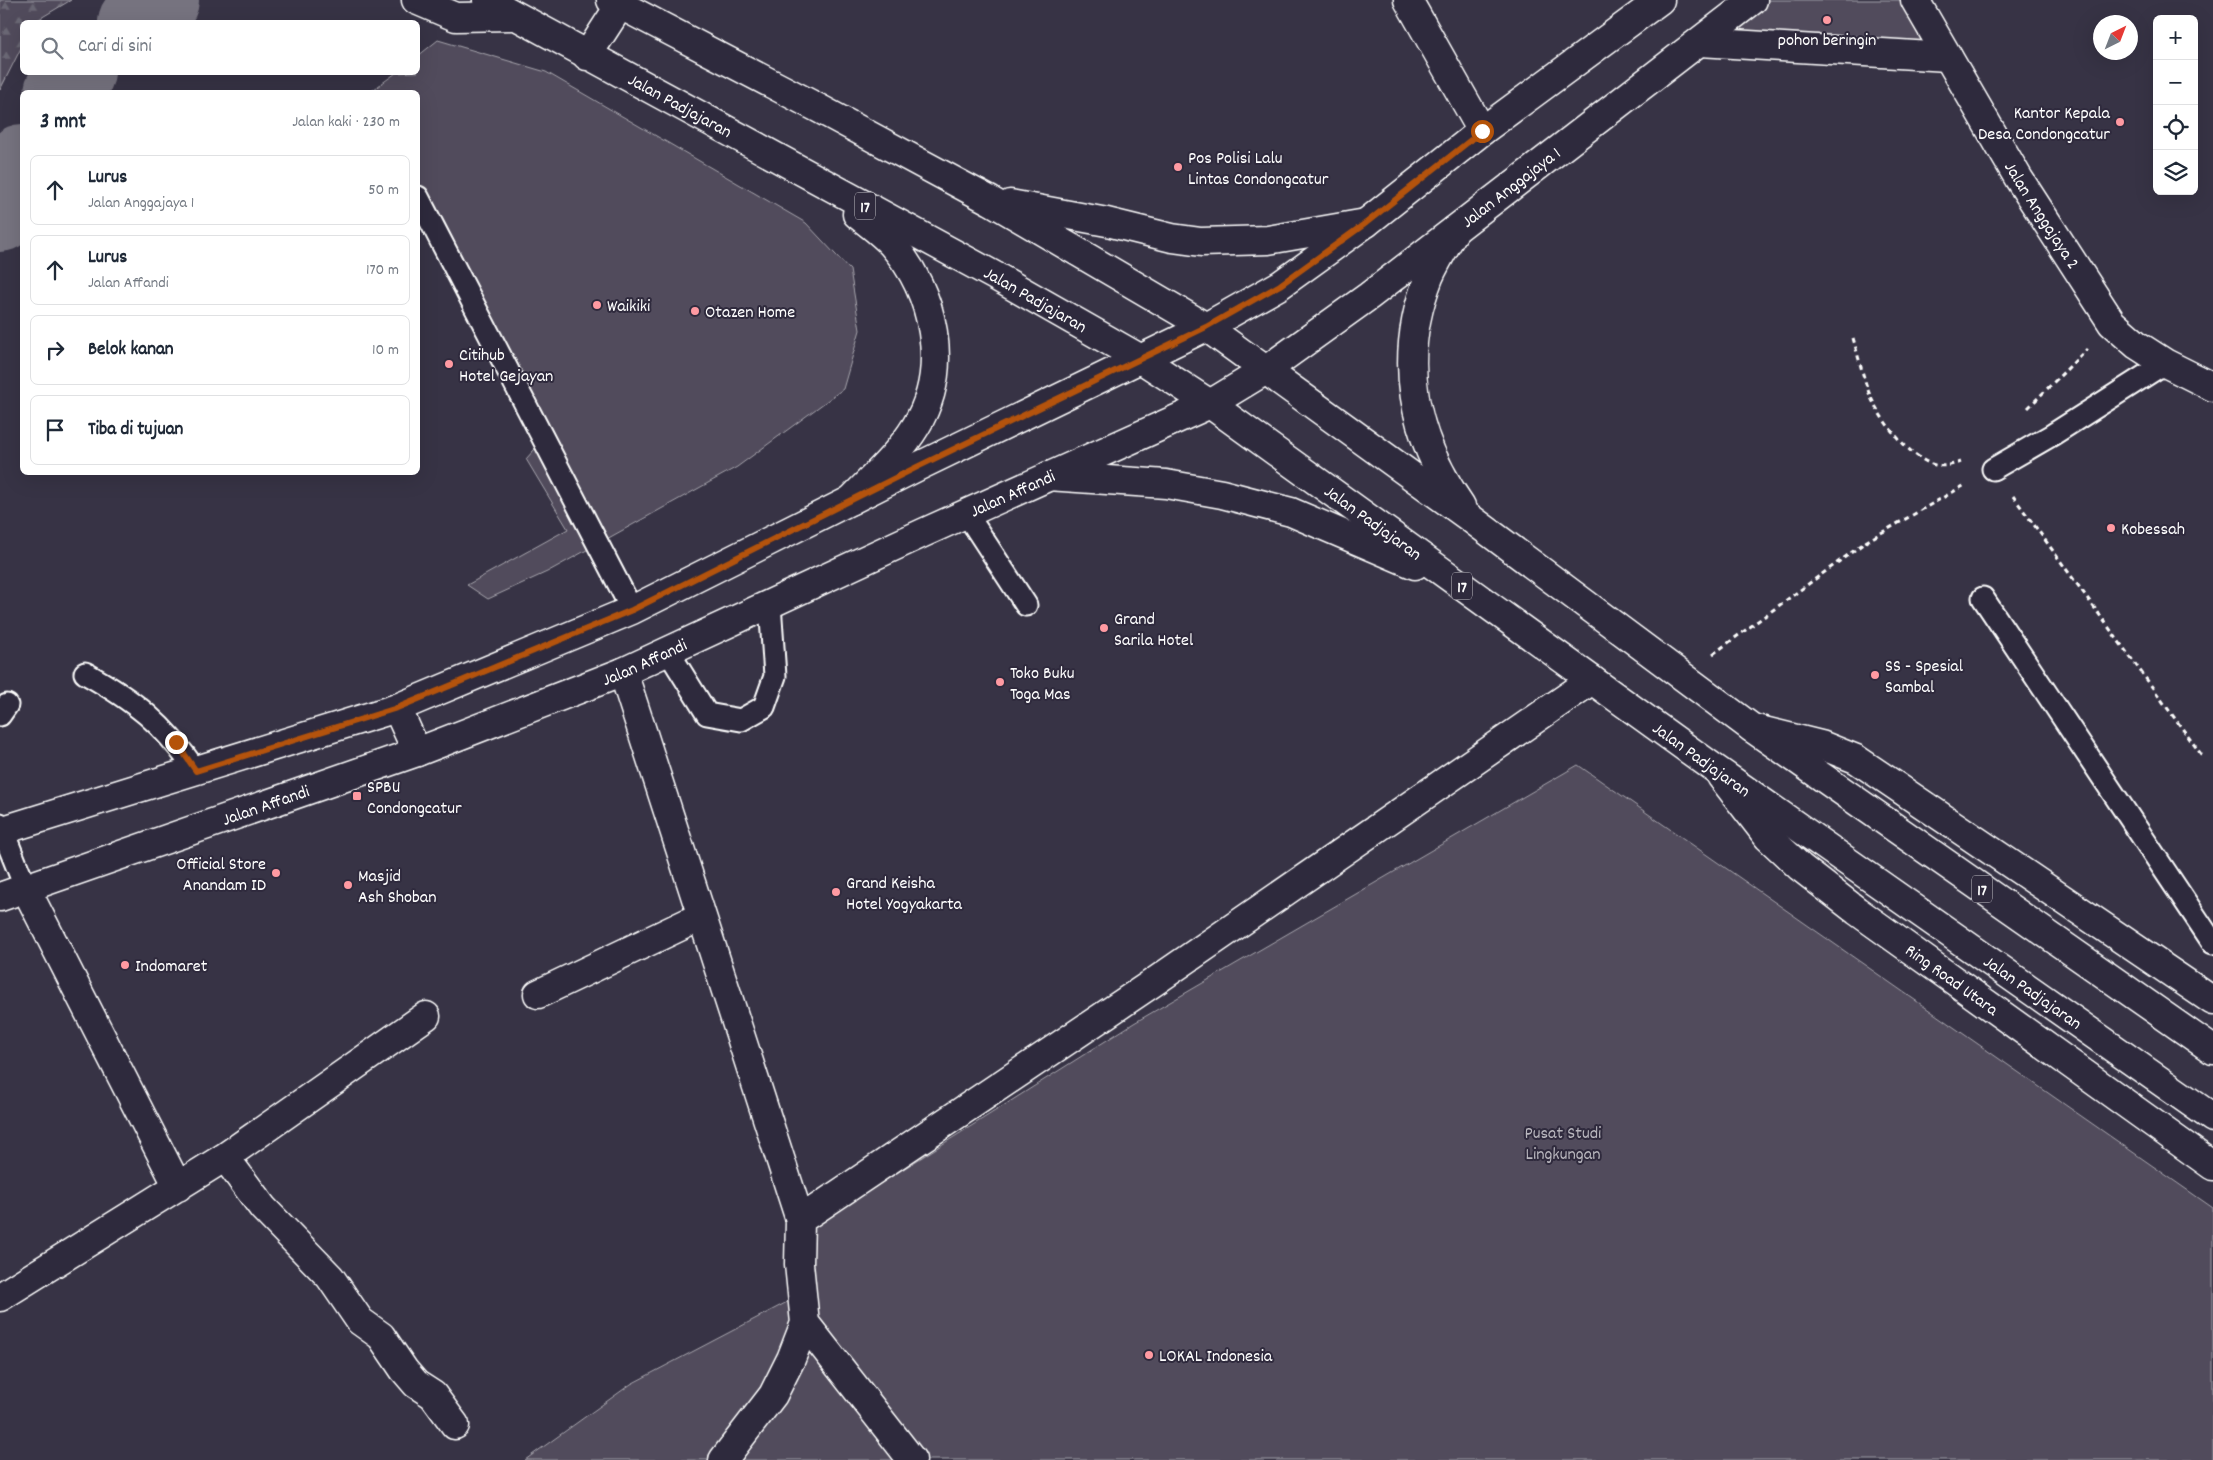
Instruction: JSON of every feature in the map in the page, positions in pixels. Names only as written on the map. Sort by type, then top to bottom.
[{"type":"main road","points":[[416,0],[456,17],[513,16]]},
{"type":"main road","name":"Jalan Padjajaran","points":[[487,0],[513,16],[997,277],[1141,359],[1210,404],[1714,768],[2213,1118]]},
{"type":"main road","points":[[1408,0],[1482,131]]},
{"type":"main road","points":[[0,829],[196,771],[397,708],[632,610],[851,500],[1206,327],[1280,285],[1366,223],[1482,131],[1660,0]]},
{"type":"main road","name":"Jalan Anggajaya 1","points":[[1266,370],[1369,296],[1753,0]]},
{"type":"main road","name":"Jalan Anggajaya 2","points":[[1915,0],[2019,179],[2112,323],[2137,345],[2165,363],[2213,387]]},
{"type":"main road","points":[[587,56],[616,2]]},
{"type":"main road","name":"17","points":[[616,2],[991,201],[1206,327],[1470,518],[1752,728],[2213,1050]]},
{"type":"main road","points":[[1700,42],[1948,57]]},
{"type":"main road","points":[[823,183],[892,244],[912,273],[928,307],[934,338],[935,372],[930,396],[917,424],[901,448],[851,500]]},
{"type":"main road","points":[[991,201],[1107,222],[1172,238],[1201,242],[1268,240],[1366,223]]},
{"type":"main road","points":[[1455,230],[1430,275],[1419,306],[1412,342],[1411,376],[1417,410],[1428,444],[1447,485],[1470,518]]},
{"type":"main road","name":"Jalan Affandi","points":[[0,897],[417,752],[623,672],[966,513],[1210,404],[1266,370]]},
{"type":"main road","points":[[1048,476],[1166,484],[1222,494],[1291,512],[1462,586]]},
{"type":"main road","points":[[623,672],[700,916],[800,1220],[799,1264],[805,1323],[791,1359],[773,1394],[723,1460]]},
{"type":"main road","points":[[800,1220],[1154,982],[1592,680]]},
{"type":"main road","points":[[397,708],[417,752]]},
{"type":"main road","points":[[1752,728],[1821,745],[1856,760],[2213,1000]]},
{"type":"main road","name":"Ring Road Utara","points":[[1714,768],[1768,837],[1800,867],[1857,911],[2213,1166]]},
{"type":"main road","points":[[26,889],[178,1187]]},
{"type":"main road","points":[[538,994],[700,916]]},
{"type":"main road","points":[[0,1297],[225,1157],[426,1016]]},
{"type":"main road","points":[[225,1157],[263,1208],[330,1277],[360,1321],[381,1336],[404,1370],[416,1384],[432,1394],[455,1425]]},
{"type":"main road","points":[[805,1323],[912,1460]]},
{"type":"lane","points":[[420,200],[632,610]]},
{"type":"lane","points":[[1993,469],[2052,435],[2165,363]]},
{"type":"lane","points":[[966,513],[1026,605]]},
{"type":"lane","points":[[1983,598],[2213,943]]},
{"type":"lane","points":[[668,651],[707,714],[741,720],[764,707],[775,676],[770,604]]},
{"type":"lane","points":[[86,674],[125,696],[150,717],[176,742],[196,771]]},
{"type":"lane","points":[[0,829],[26,889]]},
{"type":"path","points":[[2024,412],[2112,323]]},
{"type":"path","points":[[1853,338],[1874,404],[1888,426],[1920,457],[1933,464],[1944,466],[1967,459]]},
{"type":"path","points":[[1682,676],[1867,541],[1993,469],[2203,757]]},
{"type":"green space","points":[[0,0],[71,0],[37,20],[20,20],[20,50],[0,90]]},
{"type":"green space","name":"pohon beringin","points":[[1753,0],[1915,0],[1948,57],[1701,40]]},
{"type":"green space","points":[[438,40],[546,72],[806,223],[850,270],[860,330],[843,389],[737,467],[547,572],[488,599],[467,585],[568,529],[526,459],[551,431],[420,217],[420,90],[373,90],[393,75],[420,75],[420,54]]},
{"type":"green space","name":"Pusat Studi Lingkungan","points":[[1578,765],[2213,1208],[2213,1460],[525,1460],[631,1384],[812,1289],[788,1242],[1134,1023]]},
{"type":"waterway","points":[[138,20],[161,0]]},
{"type":"waterway","points":[[63,90],[74,75]]},
{"type":"waterway","points":[[0,214],[20,167]]},
{"type":"place","name":"pohon beringin","points":[[1827,20]]},
{"type":"place","name":"Kantor Kepala Desa Condongcatur","points":[[2120,122]]},
{"type":"place","name":"Pos Polisi Lalu Lintas Condongcatur","points":[[1178,167]]},
{"type":"place","name":"Waikiki","points":[[597,305]]},
{"type":"place","name":"Otazen Home","points":[[695,311]]},
{"type":"place","name":"Citihub Hotel Gejayan","points":[[449,364]]},
{"type":"place","name":"Kobessah","points":[[2111,528]]},
{"type":"place","name":"Grand Sarila Hotel","points":[[1104,628]]},
{"type":"place","name":"SS - Spesial Sambal","points":[[1875,675]]},
{"type":"place","name":"Toko Buku Toga Mas","points":[[1000,682]]},
{"type":"place","name":"SPBU Condongcatur","points":[[357,796]]},
{"type":"place","name":"Official Store Anandam ID","points":[[276,873]]},
{"type":"place","name":"Masjid Ash Shoban","points":[[348,885]]},
{"type":"place","name":"Grand Keisha Hotel Yogyakarta","points":[[836,892]]},
{"type":"place","name":"Indomaret","points":[[125,965]]},
{"type":"place","name":"LOKAL Indonesia","points":[[1149,1355]]},
{"type":"route","points":[[176,742],[196,771],[397,708],[632,610],[917,467],[1206,327],[1280,285],[1366,223],[1482,131]]}]
